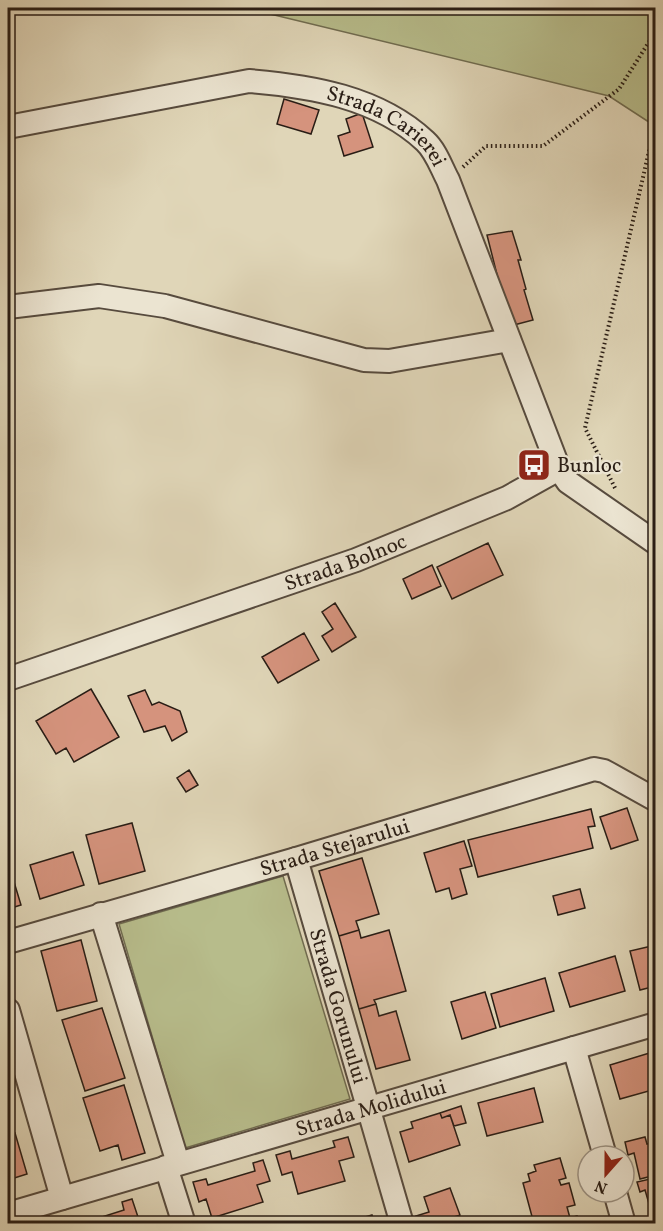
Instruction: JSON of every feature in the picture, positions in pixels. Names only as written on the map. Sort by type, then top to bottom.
[{"type":"street","name":"Strada Carierei","points":[[8,127],[249,81],[274,83],[320,92],[368,104],[384,111],[425,141],[434,152],[448,180],[559,469]]},
{"type":"street","points":[[8,307],[99,296],[165,306],[364,360],[389,361],[509,340]]},
{"type":"street","points":[[559,469],[568,483],[656,543]]},
{"type":"street","name":"Strada Bolnoc","points":[[8,679],[356,560],[507,498],[559,469]]},
{"type":"street","name":"Strada Stejarului","points":[[8,942],[296,859],[594,769],[604,771],[656,800]]},
{"type":"street","name":"Strada Gorunului","points":[[296,859],[402,1224]]},
{"type":"street","points":[[101,914],[172,1165],[184,1224]]},
{"type":"street","points":[[8,1010],[17,1077],[62,1198]]},
{"type":"street","name":"Strada Molidului","points":[[8,1214],[656,1024]]},
{"type":"street","points":[[574,1048],[602,1144]]},
{"type":"street","points":[[618,1204],[624,1224]]},
{"type":"path","points":[[448,180],[486,146],[543,146],[619,89],[656,32]]},
{"type":"path","points":[[623,496],[615,488],[585,428],[656,121]]},
{"type":"green space","points":[[138,8],[655,8],[655,126],[609,96],[266,13]]},
{"type":"green space","points":[[283,876],[350,1099],[185,1148],[119,924]]},
{"type":"building","points":[[284,99],[319,110],[311,134],[277,124]]},
{"type":"building","points":[[362,113],[373,147],[344,156],[338,136],[350,132],[346,119]]},
{"type":"building","points":[[512,231],[521,260],[518,260],[533,320],[510,326],[487,235]]},
{"type":"building","points":[[488,543],[503,575],[452,599],[437,567]]},
{"type":"building","points":[[432,565],[441,586],[412,599],[403,579]]},
{"type":"building","points":[[335,603],[356,637],[332,652],[322,636],[333,629],[322,612]]},
{"type":"building","points":[[304,633],[319,660],[278,683],[262,657]]},
{"type":"building","points":[[91,689],[119,737],[74,762],[66,748],[56,754],[36,721]]},
{"type":"building","points":[[145,690],[152,705],[159,702],[180,711],[187,732],[172,741],[165,726],[144,732],[128,696]]},
{"type":"building","points":[[189,770],[198,785],[186,792],[177,778]]},
{"type":"building","points":[[627,808],[638,840],[611,849],[600,817]]},
{"type":"building","points":[[591,809],[595,826],[588,827],[593,848],[478,877],[468,840]]},
{"type":"building","points":[[132,823],[145,871],[99,884],[86,835]]},
{"type":"building","points":[[464,841],[472,866],[460,869],[467,894],[452,899],[449,888],[436,892],[424,853]]},
{"type":"building","points":[[73,852],[84,885],[40,899],[30,865]]},
{"type":"building","points":[[362,858],[379,914],[356,921],[359,930],[339,936],[319,871]]},
{"type":"building","points":[[11,872],[21,905],[8,909],[8,873]]},
{"type":"building","points":[[580,889],[585,908],[558,915],[553,896]]},
{"type":"building","points":[[359,930],[361,938],[389,930],[406,991],[374,1000],[376,1004],[359,1009],[339,936]]},
{"type":"building","points":[[81,940],[97,1001],[57,1011],[41,951]]},
{"type":"building","points":[[656,945],[656,986],[640,990],[630,951]]},
{"type":"building","points":[[615,956],[625,991],[570,1007],[559,973]]},
{"type":"building","points":[[545,978],[554,1011],[500,1027],[491,994]]},
{"type":"building","points":[[485,992],[496,1028],[462,1039],[451,1002]]},
{"type":"building","points":[[376,1004],[379,1016],[396,1011],[410,1060],[376,1069],[359,1009]]},
{"type":"building","points":[[102,1008],[125,1078],[85,1091],[62,1020]]},
{"type":"building","points":[[656,1051],[656,1089],[620,1099],[610,1065]]},
{"type":"building","points":[[124,1085],[145,1153],[122,1160],[118,1145],[100,1151],[83,1098]]},
{"type":"building","points":[[534,1088],[543,1122],[487,1136],[478,1103]]},
{"type":"building","points":[[461,1106],[466,1123],[454,1126],[450,1115],[442,1118],[440,1113]]},
{"type":"building","points":[[440,1113],[442,1118],[450,1115],[460,1145],[409,1162],[400,1132],[413,1128],[411,1122]]},
{"type":"building","points":[[15,1133],[27,1174],[8,1180],[8,1135]]},
{"type":"building","points":[[348,1137],[354,1157],[339,1161],[345,1181],[298,1194],[292,1172],[282,1175],[276,1155],[290,1151],[292,1159],[335,1147],[333,1141]]},
{"type":"building","points":[[645,1137],[647,1144],[656,1142],[656,1175],[640,1179],[636,1162],[636,1144],[625,1144],[625,1142]]},
{"type":"building","points":[[560,1158],[566,1178],[559,1180],[561,1185],[569,1183],[575,1205],[567,1207],[570,1218],[577,1216],[580,1224],[534,1224],[523,1183],[530,1181],[528,1174],[536,1171],[534,1165]]},
{"type":"building","points":[[263,1160],[270,1181],[257,1185],[263,1202],[212,1218],[206,1199],[199,1202],[193,1182],[206,1179],[208,1185],[255,1171],[253,1163]]},
{"type":"building","points":[[650,1179],[652,1182],[656,1181],[656,1213],[652,1214],[645,1190],[640,1192],[637,1182]]},
{"type":"building","points":[[450,1188],[460,1215],[443,1221],[443,1224],[418,1224],[416,1216],[429,1212],[424,1197]]},
{"type":"building","points":[[132,1199],[139,1220],[127,1224],[80,1224],[124,1210],[122,1202]]},
{"type":"building","points":[[372,1215],[375,1224],[353,1224],[352,1221]]},
{"type":"building","points":[[49,1216],[52,1224],[39,1224],[37,1220]]},
{"type":"place","name":"Bunloc","points":[[534,465]]}]
